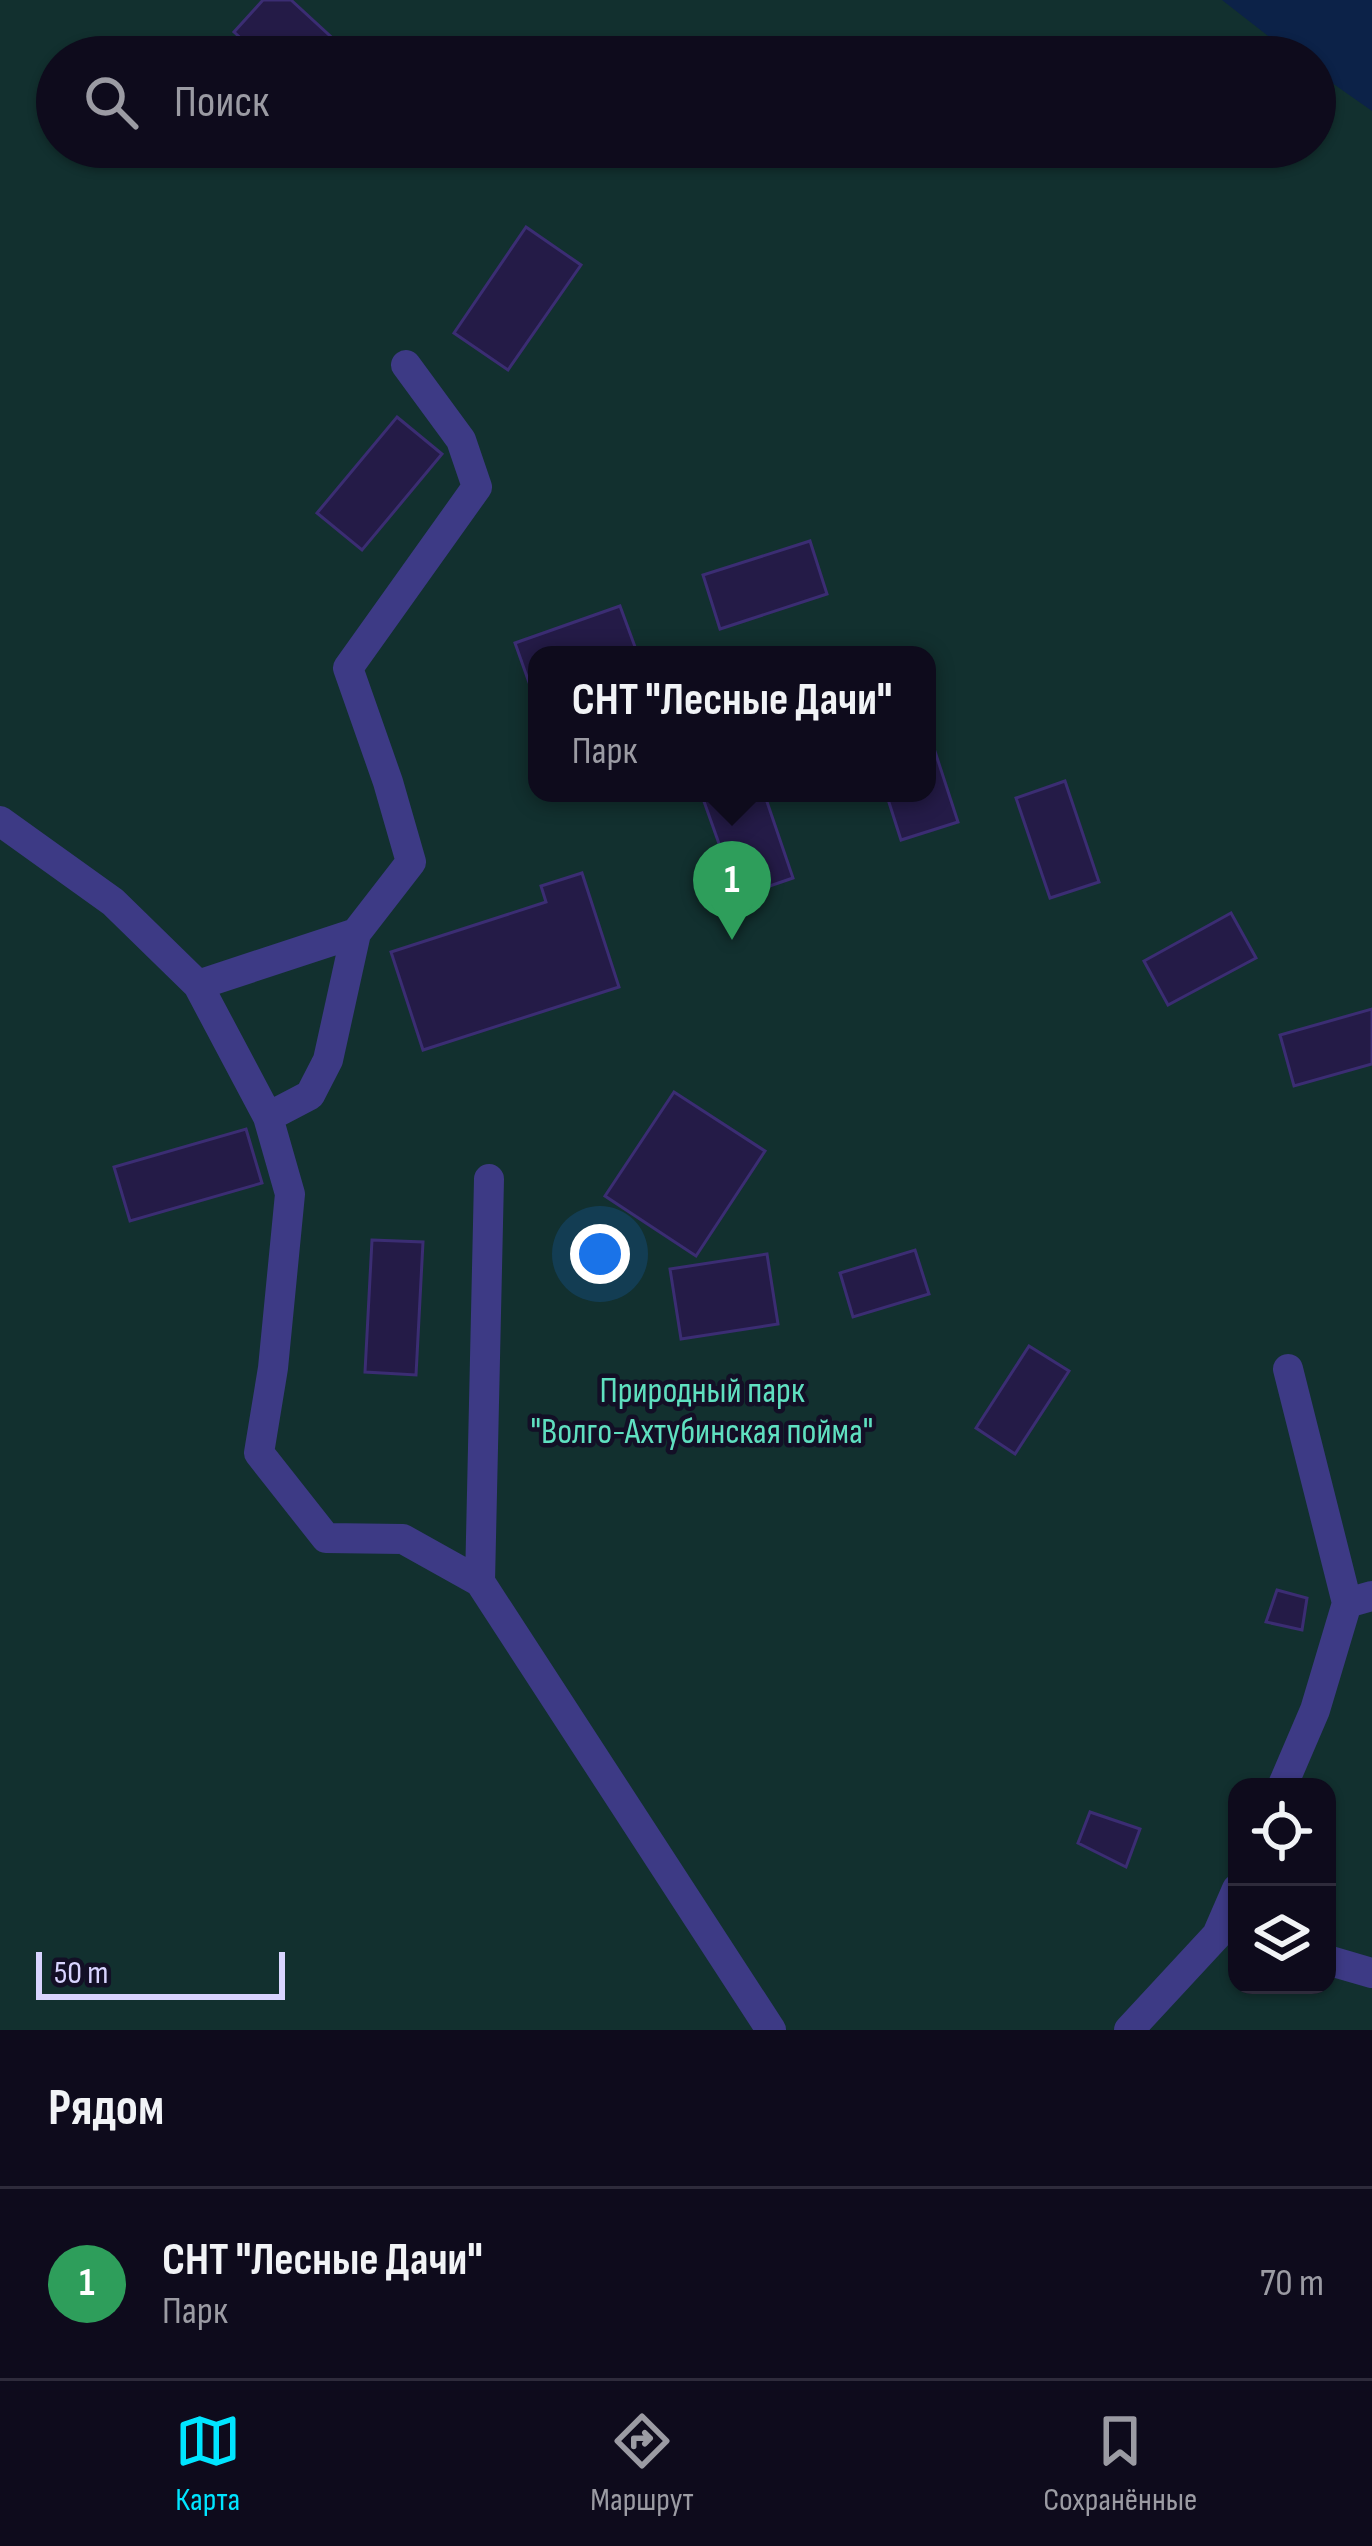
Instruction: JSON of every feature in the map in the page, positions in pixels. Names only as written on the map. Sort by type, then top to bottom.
[{"type":"street","points":[[268,1117],[310,1095],[328,1060],[356,933],[411,862],[348,668],[477,487],[461,440],[406,365]]},
{"type":"street","points":[[0,821],[113,902],[198,986],[268,1117],[290,1193],[273,1368],[259,1453],[326,1538],[403,1539],[479,1582],[771,2030]]},
{"type":"street","points":[[198,986],[356,933]]},
{"type":"street","points":[[479,1582],[489,1179]]},
{"type":"street","points":[[1286,1778],[1360,1600],[1288,1369]]},
{"type":"street","points":[[1129,2030],[1227,1937]]},
{"type":"street","points":[[1336,1963],[1372,1973]]},
{"type":"green space","name":"Природный парк \"Волго-Ахтубинская пойма\"","points":[[0,0],[1372,0],[1372,2030],[0,2030]]},
{"type":"water","points":[[1222,0],[1372,0],[1372,111],[1336,86],[1336,36],[1268,36]]},
{"type":"building","points":[[263,0],[291,0],[330,36],[238,36],[234,32]]},
{"type":"building","points":[[526,227],[581,265],[508,370],[454,333]]},
{"type":"building","points":[[397,417],[442,454],[362,550],[317,513]]},
{"type":"building","points":[[810,541],[827,594],[720,629],[703,575]]},
{"type":"building","points":[[620,606],[635,646],[528,646],[528,680],[515,643]]},
{"type":"building","points":[[936,755],[958,822],[901,840],[889,802],[936,802]]},
{"type":"building","points":[[1065,781],[1099,882],[1050,898],[1016,798]]},
{"type":"building","points":[[704,802],[767,802],[793,878],[738,897]]},
{"type":"building","points":[[582,873],[619,987],[423,1050],[391,952],[546,902],[541,886]]},
{"type":"building","points":[[1231,913],[1256,958],[1168,1005],[1144,961]]},
{"type":"building","points":[[1372,1009],[1372,1064],[1294,1086],[1280,1035]]},
{"type":"building","points":[[674,1092],[765,1151],[696,1256],[605,1196]]},
{"type":"building","points":[[246,1129],[262,1183],[130,1221],[114,1167]]},
{"type":"building","points":[[372,1240],[423,1242],[416,1375],[365,1372]]},
{"type":"building","points":[[915,1250],[929,1294],[853,1317],[840,1273]]},
{"type":"building","points":[[767,1254],[778,1324],[681,1339],[670,1269]]},
{"type":"building","points":[[1029,1346],[1069,1371],[1015,1454],[976,1428]]},
{"type":"building","points":[[1277,1590],[1307,1598],[1302,1630],[1266,1622]]},
{"type":"building","points":[[1090,1812],[1140,1829],[1126,1867],[1078,1843]]},
{"type":"place","name":"СНТ \"Лесные Дачи\"","points":[[732,940]]}]
